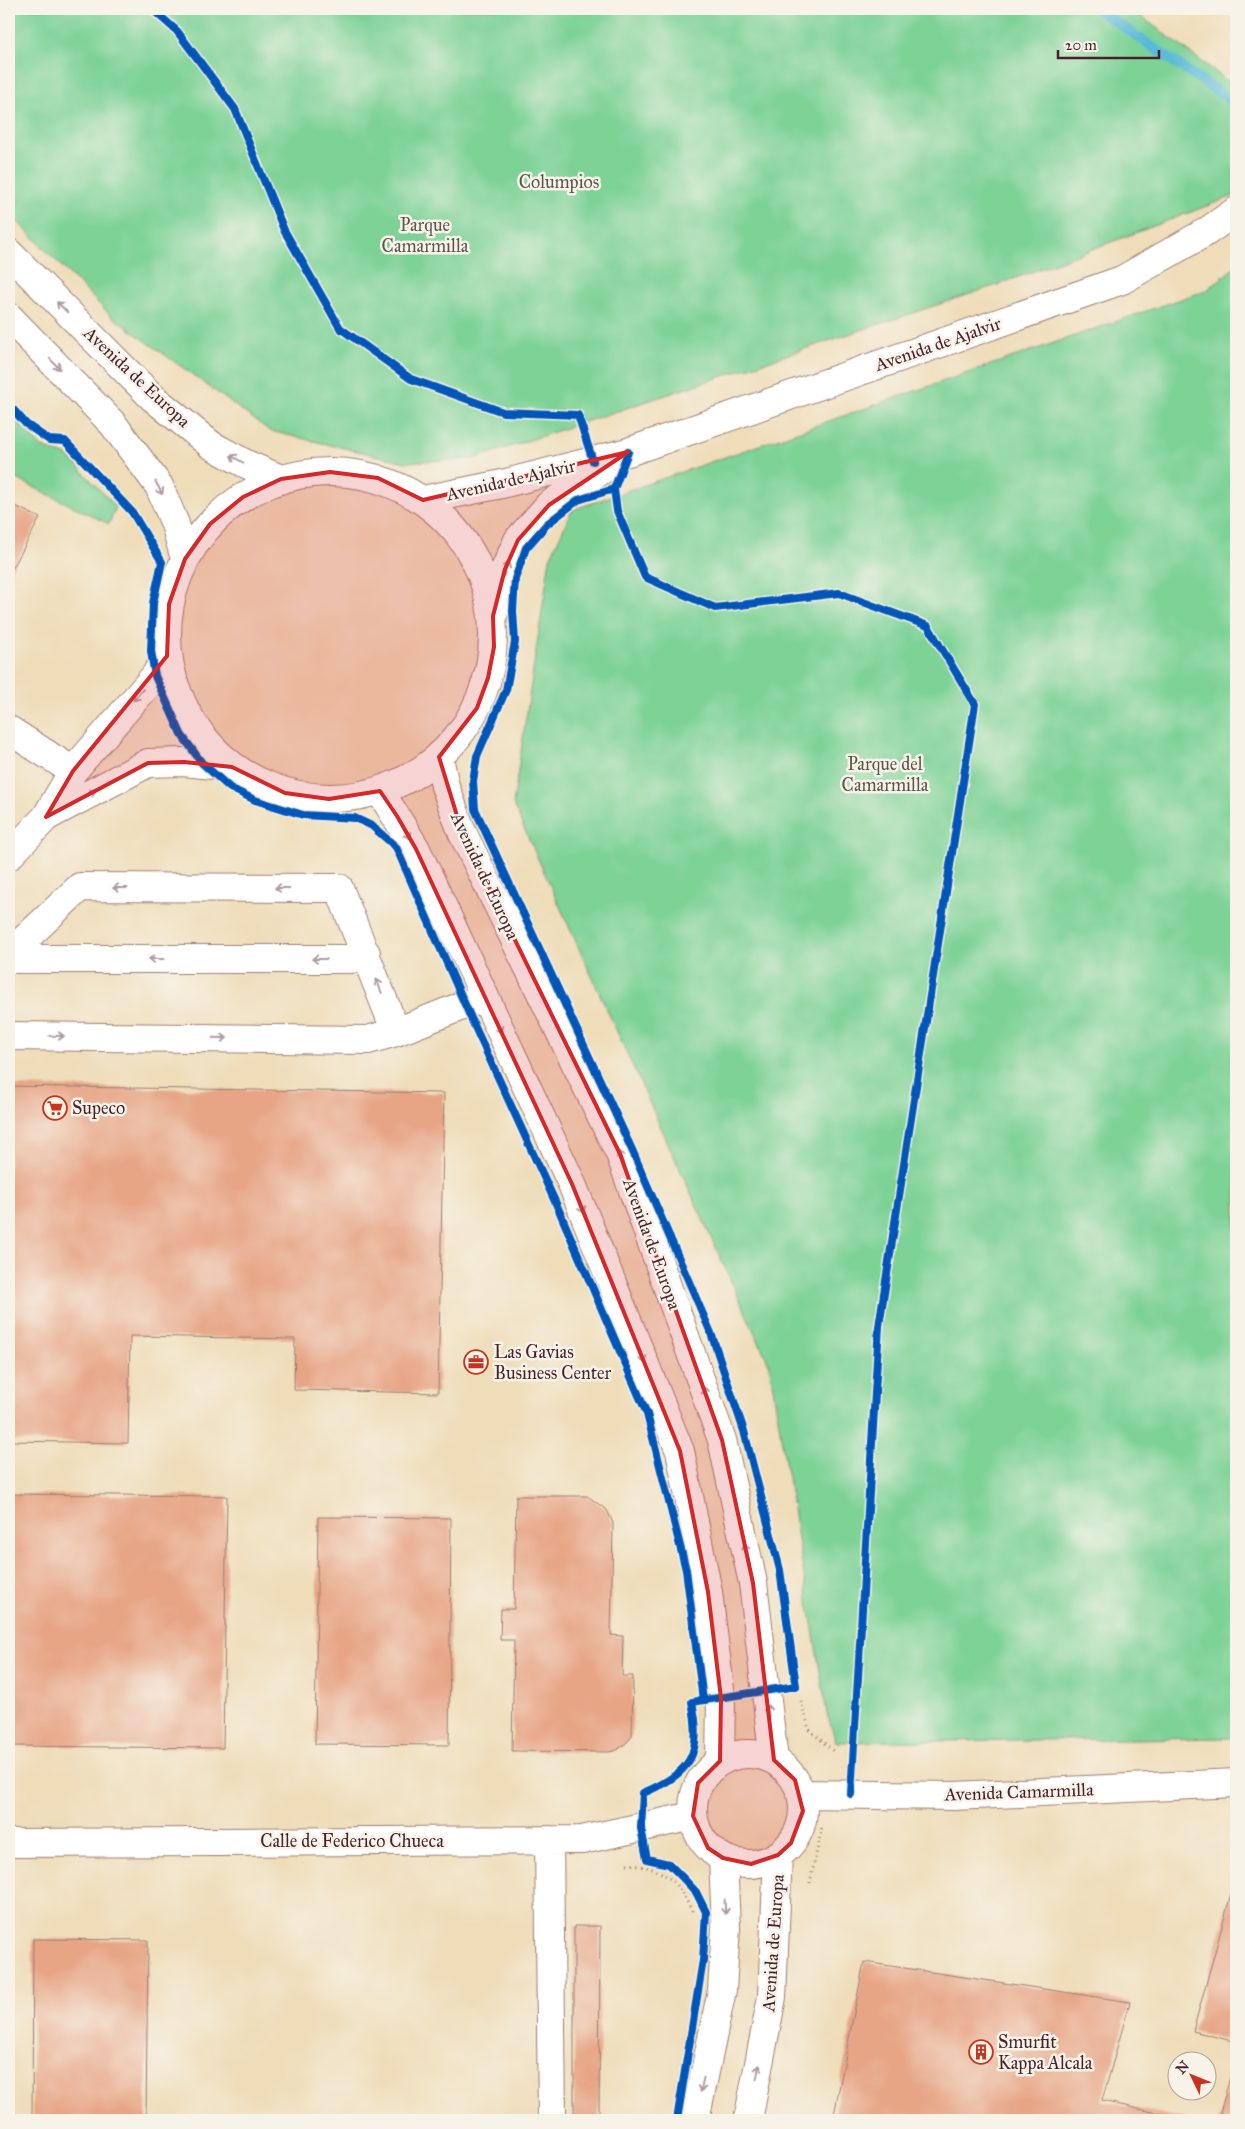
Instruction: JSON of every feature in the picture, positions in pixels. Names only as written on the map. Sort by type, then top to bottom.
[{"type":"street","name":"Avenida de Ajalvir","points":[[423,500],[502,484],[628,452],[1122,280],[1206,232],[1236,211]]},
{"type":"street","name":"Avenida de Europa","points":[[9,253],[152,397],[211,444],[246,464],[281,479]]},
{"type":"street","points":[[9,317],[113,424],[159,486],[175,524],[185,559]]},
{"type":"street","name":"Avenida de Ajalvir","points":[[493,616],[505,569],[518,540],[549,504],[628,452]]},
{"type":"street","points":[[330,472],[378,478],[423,500],[441,514],[470,550],[481,571],[489,593],[493,616],[494,647],[488,678],[477,708],[460,734],[439,758],[411,778],[380,791],[355,797],[329,799],[285,793],[258,783],[232,767],[201,736],[189,719],[174,684],[167,656],[166,630],[169,604],[176,581],[185,559],[210,524],[242,497],[281,479],[330,472]]},
{"type":"street","points":[[9,856],[46,817],[73,771],[155,676],[167,656]]},
{"type":"street","points":[[9,730],[73,771]]},
{"type":"street","name":"Avenida de Europa","points":[[439,758],[445,786],[462,832],[620,1154],[722,1440],[753,1583],[774,1760]]},
{"type":"street","points":[[46,817],[148,763],[184,762],[232,767]]},
{"type":"street","points":[[380,791],[416,849],[572,1184],[680,1451],[708,1592],[721,1698],[720,1761]]},
{"type":"street","points":[[9,954],[80,887],[339,888],[396,1032]]},
{"type":"street","points":[[9,959],[352,959],[366,953]]},
{"type":"street","points":[[9,1036],[368,1040],[396,1032],[485,997]]},
{"type":"street","points":[[738,1754],[756,1754],[774,1760],[790,1775],[801,1794],[803,1811],[799,1828],[791,1843],[778,1855],[765,1861],[751,1864],[736,1863],[722,1858],[708,1848],[698,1833],[693,1816],[693,1799],[698,1783],[708,1770],[720,1761],[738,1754]]},
{"type":"street","name":"Avenida Camarmilla","points":[[801,1794],[954,1796],[1236,1783]]},
{"type":"street","name":"Calle de Federico Chueca","points":[[9,1843],[582,1840],[693,1816]]},
{"type":"street","points":[[549,1840],[552,2120]]},
{"type":"street","name":"Avenida de Europa","points":[[748,2120],[772,1997],[778,1855]]},
{"type":"street","points":[[695,2120],[722,1990],[726,1928],[722,1858]]},
{"type":"path","points":[[765,1691],[796,1686],[809,1729],[833,1751]]},
{"type":"path","points":[[626,1864],[646,1866],[660,1871],[672,1880],[693,1913],[692,1920]]},
{"type":"highlighted area","points":[[628,452],[549,505],[518,540],[505,569],[493,616],[494,647],[488,678],[477,708],[439,757],[462,832],[620,1154],[722,1440],[753,1583],[774,1760],[795,1780],[803,1811],[791,1843],[778,1855],[751,1864],[723,1858],[708,1848],[693,1816],[698,1783],[720,1761],[721,1698],[708,1592],[680,1451],[572,1184],[416,849],[397,816],[380,791],[329,799],[285,793],[232,767],[184,762],[148,763],[46,817],[73,771],[167,656],[169,604],[185,559],[210,524],[243,497],[281,479],[330,472],[378,478],[423,500]]},
{"type":"green space","name":"Parque Camarmilla","points":[[9,9],[1131,9],[1236,87],[1236,195],[997,285],[473,459],[405,462],[270,431],[110,315],[9,213]]},
{"type":"green space","name":"Parque del Camarmilla","points":[[1236,266],[1236,1738],[836,1742],[827,1714],[769,1364],[513,804],[550,558],[572,510],[1207,290]]},
{"type":"green space","points":[[9,413],[42,447],[68,456],[116,507],[109,524],[9,475]]},
{"type":"building","points":[[9,503],[40,518],[9,575]]},
{"type":"building","points":[[9,1086],[444,1093],[438,1393],[294,1390],[295,1339],[130,1336],[128,1443],[9,1441]]},
{"type":"building","points":[[9,1494],[227,1496],[223,1748],[9,1746]]},
{"type":"building","points":[[516,1496],[587,1496],[607,1510],[613,1523],[611,1635],[623,1636],[622,1676],[633,1676],[632,1736],[617,1750],[609,1752],[512,1751],[514,1640],[500,1640],[501,1609],[514,1609]]},
{"type":"building","points":[[318,1517],[451,1518],[449,1745],[315,1744]]},
{"type":"building","points":[[1236,1876],[1236,2042],[1193,2031]]},
{"type":"building","points":[[574,1926],[600,1926],[599,2120],[574,2120]]},
{"type":"building","points":[[33,1939],[148,1940],[146,2120],[32,2120]]},
{"type":"building","name":"Smurfit Kappa Alcala","points":[[864,1962],[1130,2002],[1102,2101],[1190,2120],[833,2120]]},
{"type":"building","points":[[1236,2056],[1236,2120],[1218,2120]]},
{"type":"waterway","points":[[1097,9],[1236,104]]},
{"type":"cycle path","points":[[152,9],[177,31],[235,109],[284,230],[340,328],[411,379],[503,412],[578,415],[593,461]]},
{"type":"cycle path","points":[[9,405],[26,424],[49,440],[65,441],[132,512],[162,562],[153,603],[151,651],[155,676],[181,734],[202,763],[230,788],[255,800],[303,815],[355,818],[372,826],[396,847],[474,1025],[558,1208],[647,1414],[686,1570],[703,1700]]},
{"type":"cycle path","points":[[628,452],[614,489],[617,511],[645,577],[715,608],[839,593],[928,626],[975,704],[879,1326],[851,1794]]},
{"type":"cycle path","points":[[614,489],[578,500],[547,524],[526,548],[515,579],[513,611],[515,642],[506,690],[477,756],[473,781],[475,809],[633,1152],[711,1333],[744,1431],[780,1570],[796,1686],[692,1702],[696,1735],[690,1760],[672,1778],[643,1793],[641,1828],[647,1859],[669,1864],[696,1892],[706,1912],[703,1960],[677,2120]]},
{"type":"place","name":"Supeco","points":[[55,1108]]},
{"type":"place","name":"Las Gavias Business Center","points":[[476,1362]]},
{"type":"place","name":"Smurfit Kappa Alcala","points":[[981,2052]]},
{"type":"park label","name":"Columpios","points":[[559,182]]}]
